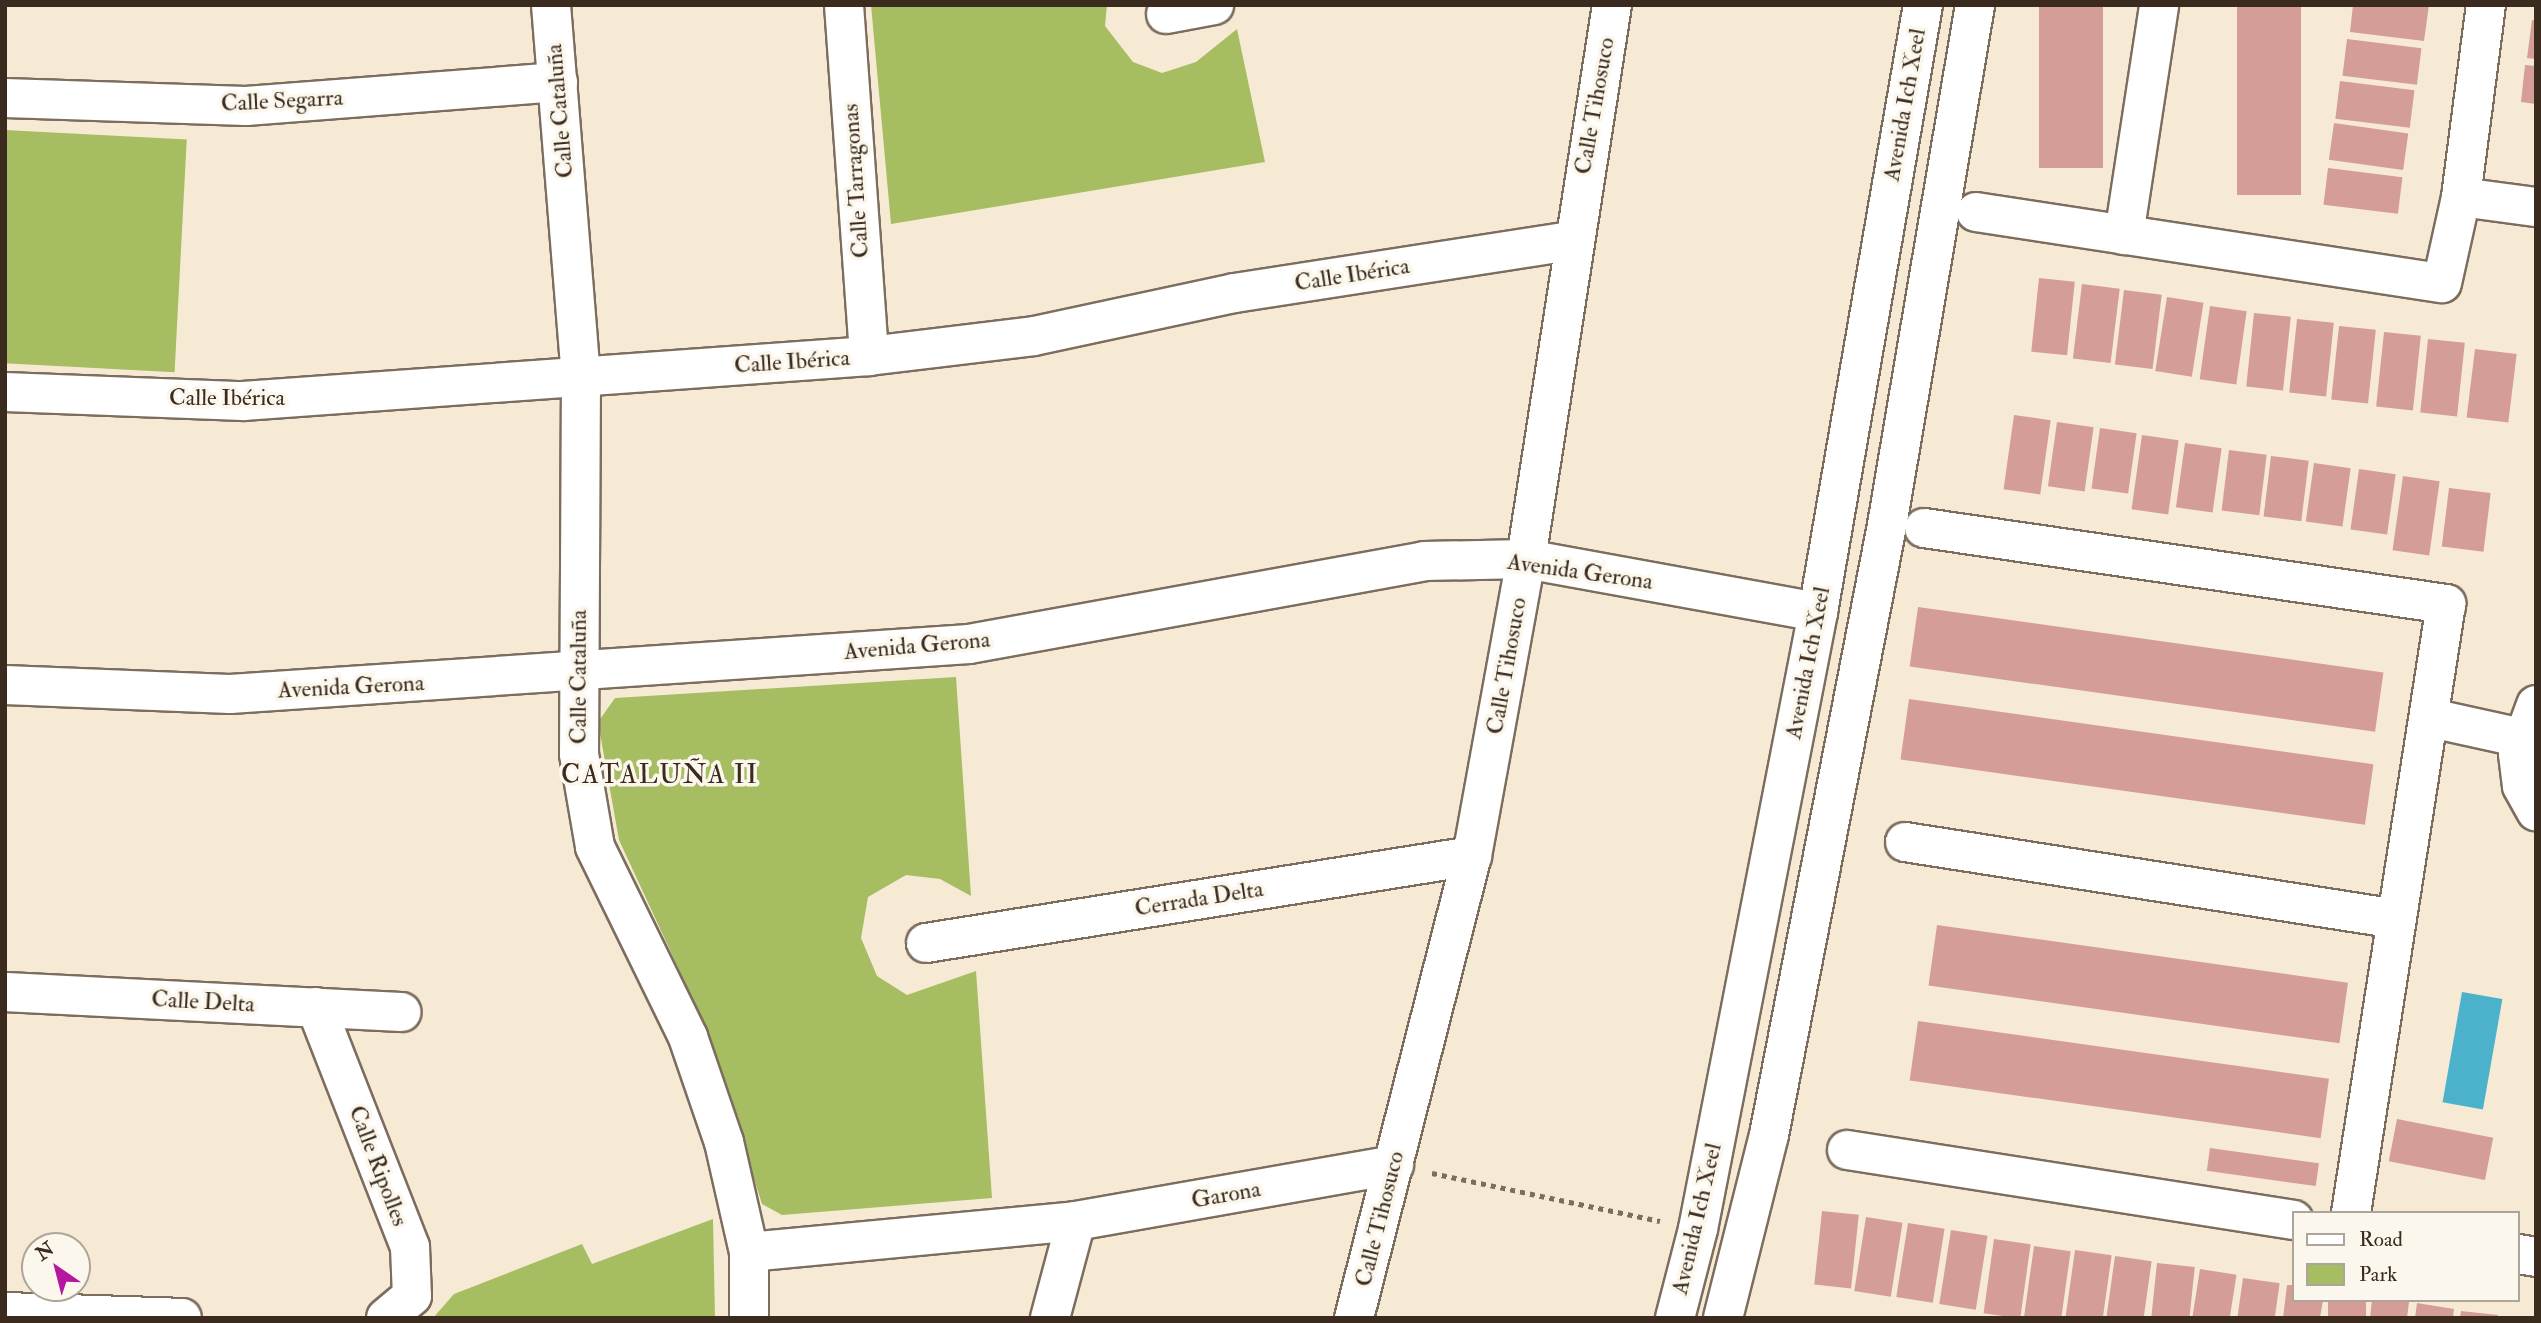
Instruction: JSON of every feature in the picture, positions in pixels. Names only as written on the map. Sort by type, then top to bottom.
[{"type":"street","name":"Calle Cataluña","points":[[551,5],[582,377],[579,754],[595,847],[688,1037],[724,1142],[750,1252],[749,1318]]},
{"type":"street","name":"Calle Tarragonas","points":[[844,5],[869,356]]},
{"type":"street","points":[[1166,14],[1214,5]]},
{"type":"street","name":"Calle Tihosuco","points":[[1354,1318],[1472,856],[1526,559],[1571,241],[1612,5]]},
{"type":"street","name":"Avenida Ich Xeel","points":[[1675,1318],[1698,1229],[1818,612],[1923,5]]},
{"type":"street","points":[[1723,1318],[1769,1135],[1887,525],[1975,5]]},
{"type":"street","points":[[2124,235],[2159,5]]},
{"type":"street","points":[[1976,212],[2442,283],[2461,197],[2486,5]]},
{"type":"street","name":"Calle Segarra","points":[[5,98],[246,106],[558,82]]},
{"type":"street","points":[[2461,197],[2536,208]]},
{"type":"street","name":"Calle Ibérica","points":[[5,392],[243,401],[869,356],[1034,335],[1234,293],[1571,241]]},
{"type":"street","points":[[1924,528],[2446,604],[2431,718],[2393,918],[2351,1211]]},
{"type":"street","name":"Avenida Gerona","points":[[5,685],[230,694],[581,673],[969,644],[1424,561],[1526,559],[1818,612]]},
{"type":"street","points":[[2431,718],[2529,721],[2522,786],[2536,811]]},
{"type":"street","points":[[1905,842],[2393,918]]},
{"type":"street","name":"Cerrada Delta","points":[[926,943],[1472,856]]},
{"type":"street","name":"Calle Delta","points":[[5,992],[401,1012]]},
{"type":"street","name":"Calle Ripolles","points":[[316,1007],[410,1247],[412,1296],[386,1318]]},
{"type":"street","points":[[1847,1150],[2292,1220]]},
{"type":"street","name":"Garona","points":[[750,1252],[1076,1221],[1394,1165]]},
{"type":"street","points":[[1050,1318],[1076,1221]]},
{"type":"street","points":[[5,1312],[182,1318]]},
{"type":"path","points":[[1394,1165],[1698,1229]]},
{"type":"green space","points":[[871,5],[1107,5],[1105,26],[1133,62],[1162,73],[1196,62],[1237,29],[1265,162],[891,224]]},
{"type":"green space","points":[[5,130],[187,140],[175,372],[5,363]]},
{"type":"green space","points":[[956,677],[971,896],[940,879],[906,875],[868,897],[861,938],[877,976],[907,995],[976,971],[992,1198],[782,1215],[762,1204],[707,1030],[619,840],[598,722],[615,698]]},
{"type":"green space","points":[[713,1219],[715,1318],[433,1318],[454,1294],[582,1244],[592,1264]]},
{"type":"water","points":[[2462,992],[2502,999],[2483,1109],[2443,1102]]},
{"type":"building","points":[[2039,5],[2103,5],[2103,168],[2039,168]]},
{"type":"building","points":[[2237,5],[2301,5],[2301,195],[2237,195]]},
{"type":"building","points":[[2353,5],[2429,5],[2424,41],[2350,32]]},
{"type":"building","points":[[2532,20],[2536,21],[2536,59],[2527,58]]},
{"type":"building","points":[[2347,39],[2421,48],[2417,85],[2342,76]]},
{"type":"building","points":[[2525,65],[2536,66],[2536,104],[2521,102]]},
{"type":"building","points":[[2340,81],[2414,90],[2410,128],[2335,119]]},
{"type":"building","points":[[2334,123],[2408,133],[2403,170],[2329,160]]},
{"type":"building","points":[[2328,168],[2402,177],[2398,214],[2323,205]]},
{"type":"building","points":[[2039,278],[2075,282],[2067,355],[2031,352]]},
{"type":"building","points":[[2082,284],[2120,289],[2111,363],[2073,358]]},
{"type":"building","points":[[2124,290],[2162,295],[2153,369],[2115,364]]},
{"type":"building","points":[[2167,297],[2204,303],[2192,377],[2155,371]]},
{"type":"building","points":[[2210,306],[2247,311],[2236,384],[2200,379]]},
{"type":"building","points":[[2254,313],[2291,317],[2283,390],[2246,387]]},
{"type":"building","points":[[2297,319],[2334,323],[2326,396],[2289,393]]},
{"type":"building","points":[[2339,326],[2376,330],[2368,403],[2331,400]]},
{"type":"building","points":[[2384,332],[2421,336],[2413,410],[2376,407]]},
{"type":"building","points":[[2428,339],[2465,343],[2457,416],[2420,413]]},
{"type":"building","points":[[2475,349],[2517,354],[2508,423],[2467,417]]},
{"type":"building","points":[[2014,415],[2051,420],[2040,494],[2004,489]]},
{"type":"building","points":[[2057,422],[2094,427],[2085,492],[2048,486]]},
{"type":"building","points":[[2100,428],[2137,433],[2128,494],[2092,488]]},
{"type":"building","points":[[2142,435],[2179,440],[2168,514],[2132,509]]},
{"type":"building","points":[[2185,443],[2222,448],[2213,513],[2176,507]]},
{"type":"building","points":[[2229,450],[2267,455],[2259,515],[2222,511]]},
{"type":"building","points":[[2271,456],[2309,461],[2301,521],[2264,517]]},
{"type":"building","points":[[2314,463],[2351,468],[2342,527],[2306,521]]},
{"type":"building","points":[[2359,469],[2396,474],[2387,535],[2351,529]]},
{"type":"building","points":[[2403,476],[2440,481],[2429,555],[2393,550]]},
{"type":"building","points":[[2449,488],[2491,493],[2483,552],[2442,547]]},
{"type":"building","points":[[1918,607],[2383,672],[2375,732],[1910,666]]},
{"type":"building","points":[[1909,699],[2373,764],[2365,825],[1901,759]]},
{"type":"building","points":[[1937,925],[2348,983],[2339,1043],[1929,985]]},
{"type":"building","points":[[1918,1021],[2329,1079],[2321,1138],[1910,1080]]},
{"type":"building","points":[[2397,1119],[2493,1138],[2485,1180],[2389,1161]]},
{"type":"building","points":[[2210,1148],[2319,1163],[2316,1186],[2207,1171]]},
{"type":"building","points":[[1822,1211],[1859,1215],[1851,1288],[1814,1285]]},
{"type":"building","points":[[1866,1217],[1903,1223],[1891,1297],[1854,1291]]},
{"type":"building","points":[[1908,1223],[1945,1229],[1933,1303],[1896,1297]]},
{"type":"building","points":[[1951,1230],[1988,1236],[1976,1310],[1939,1304]]},
{"type":"building","points":[[1994,1239],[2031,1244],[2020,1318],[1984,1313]]},
{"type":"building","points":[[2034,1246],[2071,1251],[2061,1318],[2024,1318]]},
{"type":"building","points":[[2075,1250],[2112,1255],[2103,1318],[2065,1318]]},
{"type":"building","points":[[2115,1256],[2152,1261],[2144,1318],[2106,1318]]},
{"type":"building","points":[[2157,1263],[2195,1267],[2189,1318],[2151,1318]]},
{"type":"building","points":[[2200,1269],[2237,1275],[2230,1318],[2192,1317]]},
{"type":"building","points":[[2243,1278],[2280,1283],[2275,1318],[2237,1318]]},
{"type":"building","points":[[2287,1285],[2292,1285],[2292,1302],[2323,1302],[2320,1318],[2283,1318]]},
{"type":"building","points":[[2328,1302],[2366,1302],[2366,1318],[2328,1318]]},
{"type":"building","points":[[2372,1302],[2409,1302],[2407,1318],[2370,1318]]},
{"type":"building","points":[[2417,1303],[2454,1309],[2453,1318],[2415,1318]]},
{"type":"building","points":[[2461,1311],[2498,1315],[2497,1318],[2460,1318]]},
{"type":"district","name":"CATALUÑA II","points":[[660,776]]}]
